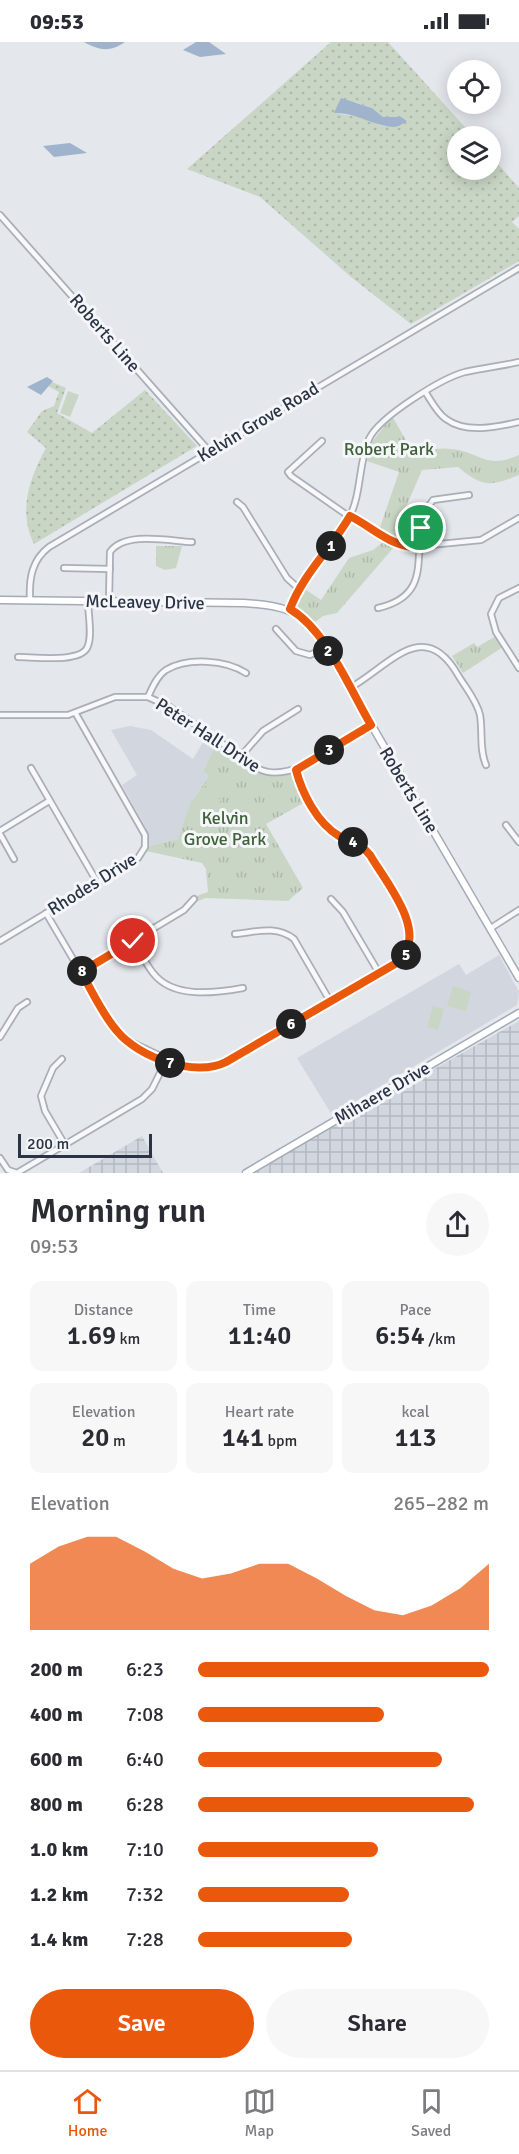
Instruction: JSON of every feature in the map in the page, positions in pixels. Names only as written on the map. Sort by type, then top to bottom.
[{"type":"main road","name":"McLeavey Drive","points":[[0,600],[244,603],[290,609]]},
{"type":"main road","name":"Roberts Line","points":[[290,609],[312,626],[326,647],[519,978]]},
{"type":"main road","name":"Mihaere Drive","points":[[246,1173],[519,1013]]},
{"type":"street","name":"Roberts Line","points":[[0,215],[209,451]]},
{"type":"street","name":"Kelvin Grove Road","points":[[30,599],[30,576],[40,553],[519,268]]},
{"type":"street","points":[[290,609],[298,588],[333,544],[350,516],[357,498],[368,440],[373,431],[390,414],[464,372],[519,362]]},
{"type":"street","points":[[426,393],[444,419],[454,423],[492,429],[519,422]]},
{"type":"street","points":[[322,441],[288,472],[350,516],[401,546],[421,547],[481,540],[519,518]]},
{"type":"street","points":[[378,608],[388,606],[409,594],[416,578],[421,547],[421,520],[424,511],[433,500],[470,495]]},
{"type":"street","points":[[237,502],[243,507],[286,578],[298,588]]},
{"type":"street","points":[[109,602],[110,552],[123,541],[192,542]]},
{"type":"street","points":[[64,568],[110,569]]},
{"type":"street","points":[[519,588],[499,598],[491,614],[496,632],[519,668]]},
{"type":"street","points":[[18,657],[71,658],[80,655],[88,646],[88,601]]},
{"type":"street","points":[[276,628],[296,651],[310,655],[326,647]]},
{"type":"street","points":[[350,688],[412,649],[428,646],[436,648],[450,662],[479,711],[482,752],[486,765]]},
{"type":"street","points":[[148,697],[164,671],[181,663],[233,664],[246,673]]},
{"type":"street","name":"Peter Hall Drive","points":[[0,715],[76,714],[115,697],[148,697],[170,707],[265,772],[279,774],[296,770],[371,725]]},
{"type":"street","points":[[241,756],[263,731],[298,709]]},
{"type":"street","name":"Rhodes Drive","points":[[0,941],[138,858],[145,849],[146,841],[76,714]]},
{"type":"street","points":[[31,768],[97,882]]},
{"type":"street","points":[[46,914],[119,1034],[132,1045],[188,1069],[218,1066],[379,973],[405,956],[411,943],[410,925],[367,850],[333,832],[323,822],[302,789],[296,770]]},
{"type":"street","points":[[14,859],[0,833],[49,801]]},
{"type":"street","points":[[506,825],[519,842]]},
{"type":"street","points":[[81,972],[184,910],[194,899]]},
{"type":"street","points":[[332,899],[343,912],[379,973]]},
{"type":"street","points":[[491,928],[513,916],[519,910]]},
{"type":"street","points":[[235,934],[277,930],[286,933],[294,939],[330,1001]]},
{"type":"street","points":[[133,941],[153,974],[166,985],[191,992],[243,988]]},
{"type":"street","points":[[0,1036],[18,1008],[27,1002]]},
{"type":"street","points":[[62,1059],[54,1068],[41,1096],[45,1111],[65,1145]]},
{"type":"street","points":[[0,1158],[8,1170],[17,1173],[65,1145],[147,1095],[166,1061]]},
{"type":"shaded area","points":[[130,726],[151,730],[193,759],[205,739],[215,746],[203,771],[209,776],[195,796],[178,839],[149,846],[146,828],[122,785],[137,775],[111,730]]},
{"type":"shaded area","points":[[499,955],[519,992],[517,1005],[332,1115],[297,1058],[459,964],[466,975]]},
{"type":"shaded area","points":[[519,1021],[519,1173],[254,1173],[314,1137]]},
{"type":"shaded area","points":[[142,1136],[163,1173],[79,1173]]},
{"type":"green space","points":[[331,42],[388,42],[447,107],[447,114],[453,114],[464,126],[447,126],[447,180],[501,180],[501,167],[519,188],[519,216],[512,222],[519,229],[519,261],[411,324],[351,277],[260,197],[187,169]],"holes":[[[355,102],[372,108],[383,117],[407,120],[394,127],[379,125],[367,118],[334,113]]]},
{"type":"green space","points":[[52,382],[66,388],[57,413],[92,433],[145,390],[197,446],[34,544],[29,532],[26,507],[35,471],[46,448],[27,432],[42,411],[54,406],[59,392],[48,386]]},
{"type":"green space","points":[[68,391],[79,395],[70,417],[60,413]]},
{"type":"green space","name":"Robert Park","points":[[392,416],[414,454],[446,449],[498,461],[519,455],[519,475],[501,482],[487,483],[474,478],[458,467],[422,470],[397,528],[395,546],[337,613],[323,616],[314,623],[296,607],[302,587],[321,600],[349,558],[373,550],[387,539],[378,533],[399,472],[367,461],[372,442]]},
{"type":"green space","points":[[156,546],[182,546],[176,568],[165,570],[156,566]]},
{"type":"green space","points":[[498,635],[504,644],[500,649],[463,673],[452,656],[474,643],[477,647]]},
{"type":"green space","name":"Kelvin Grove Park","points":[[215,746],[261,773],[281,776],[292,773],[305,802],[266,824],[303,888],[288,901],[206,898],[195,902],[194,897],[208,892],[206,869],[202,863],[146,851],[149,846],[178,839],[190,804],[209,776],[203,771]]},
{"type":"green space","points":[[210,776],[229,789],[223,798],[204,785]]},
{"type":"green space","points":[[202,787],[221,800],[215,809],[196,795]]},
{"type":"green space","points":[[453,986],[462,989],[461,992],[463,989],[471,992],[466,1011],[447,1006]]},
{"type":"green space","points":[[433,1006],[444,1009],[438,1030],[427,1027]]},
{"type":"water","points":[[84,42],[125,42],[105,49]]},
{"type":"water","points":[[196,42],[209,42],[226,54],[200,57],[183,50]]},
{"type":"water","points":[[341,98],[372,108],[383,117],[401,117],[407,121],[394,127],[351,115],[334,113]]},
{"type":"water","points":[[70,143],[87,153],[54,157],[43,146]]},
{"type":"water","points":[[47,377],[53,381],[41,395],[27,387]]},
{"type":"route","points":[[133,941],[81,972],[110,1022],[125,1040],[179,1067],[195,1070],[206,1070],[226,1062],[405,956],[411,943],[410,925],[367,850],[327,828],[300,784],[296,770],[371,725],[319,635],[312,626],[290,609],[298,588],[333,544],[350,516],[401,546],[421,547],[421,528]]}]
